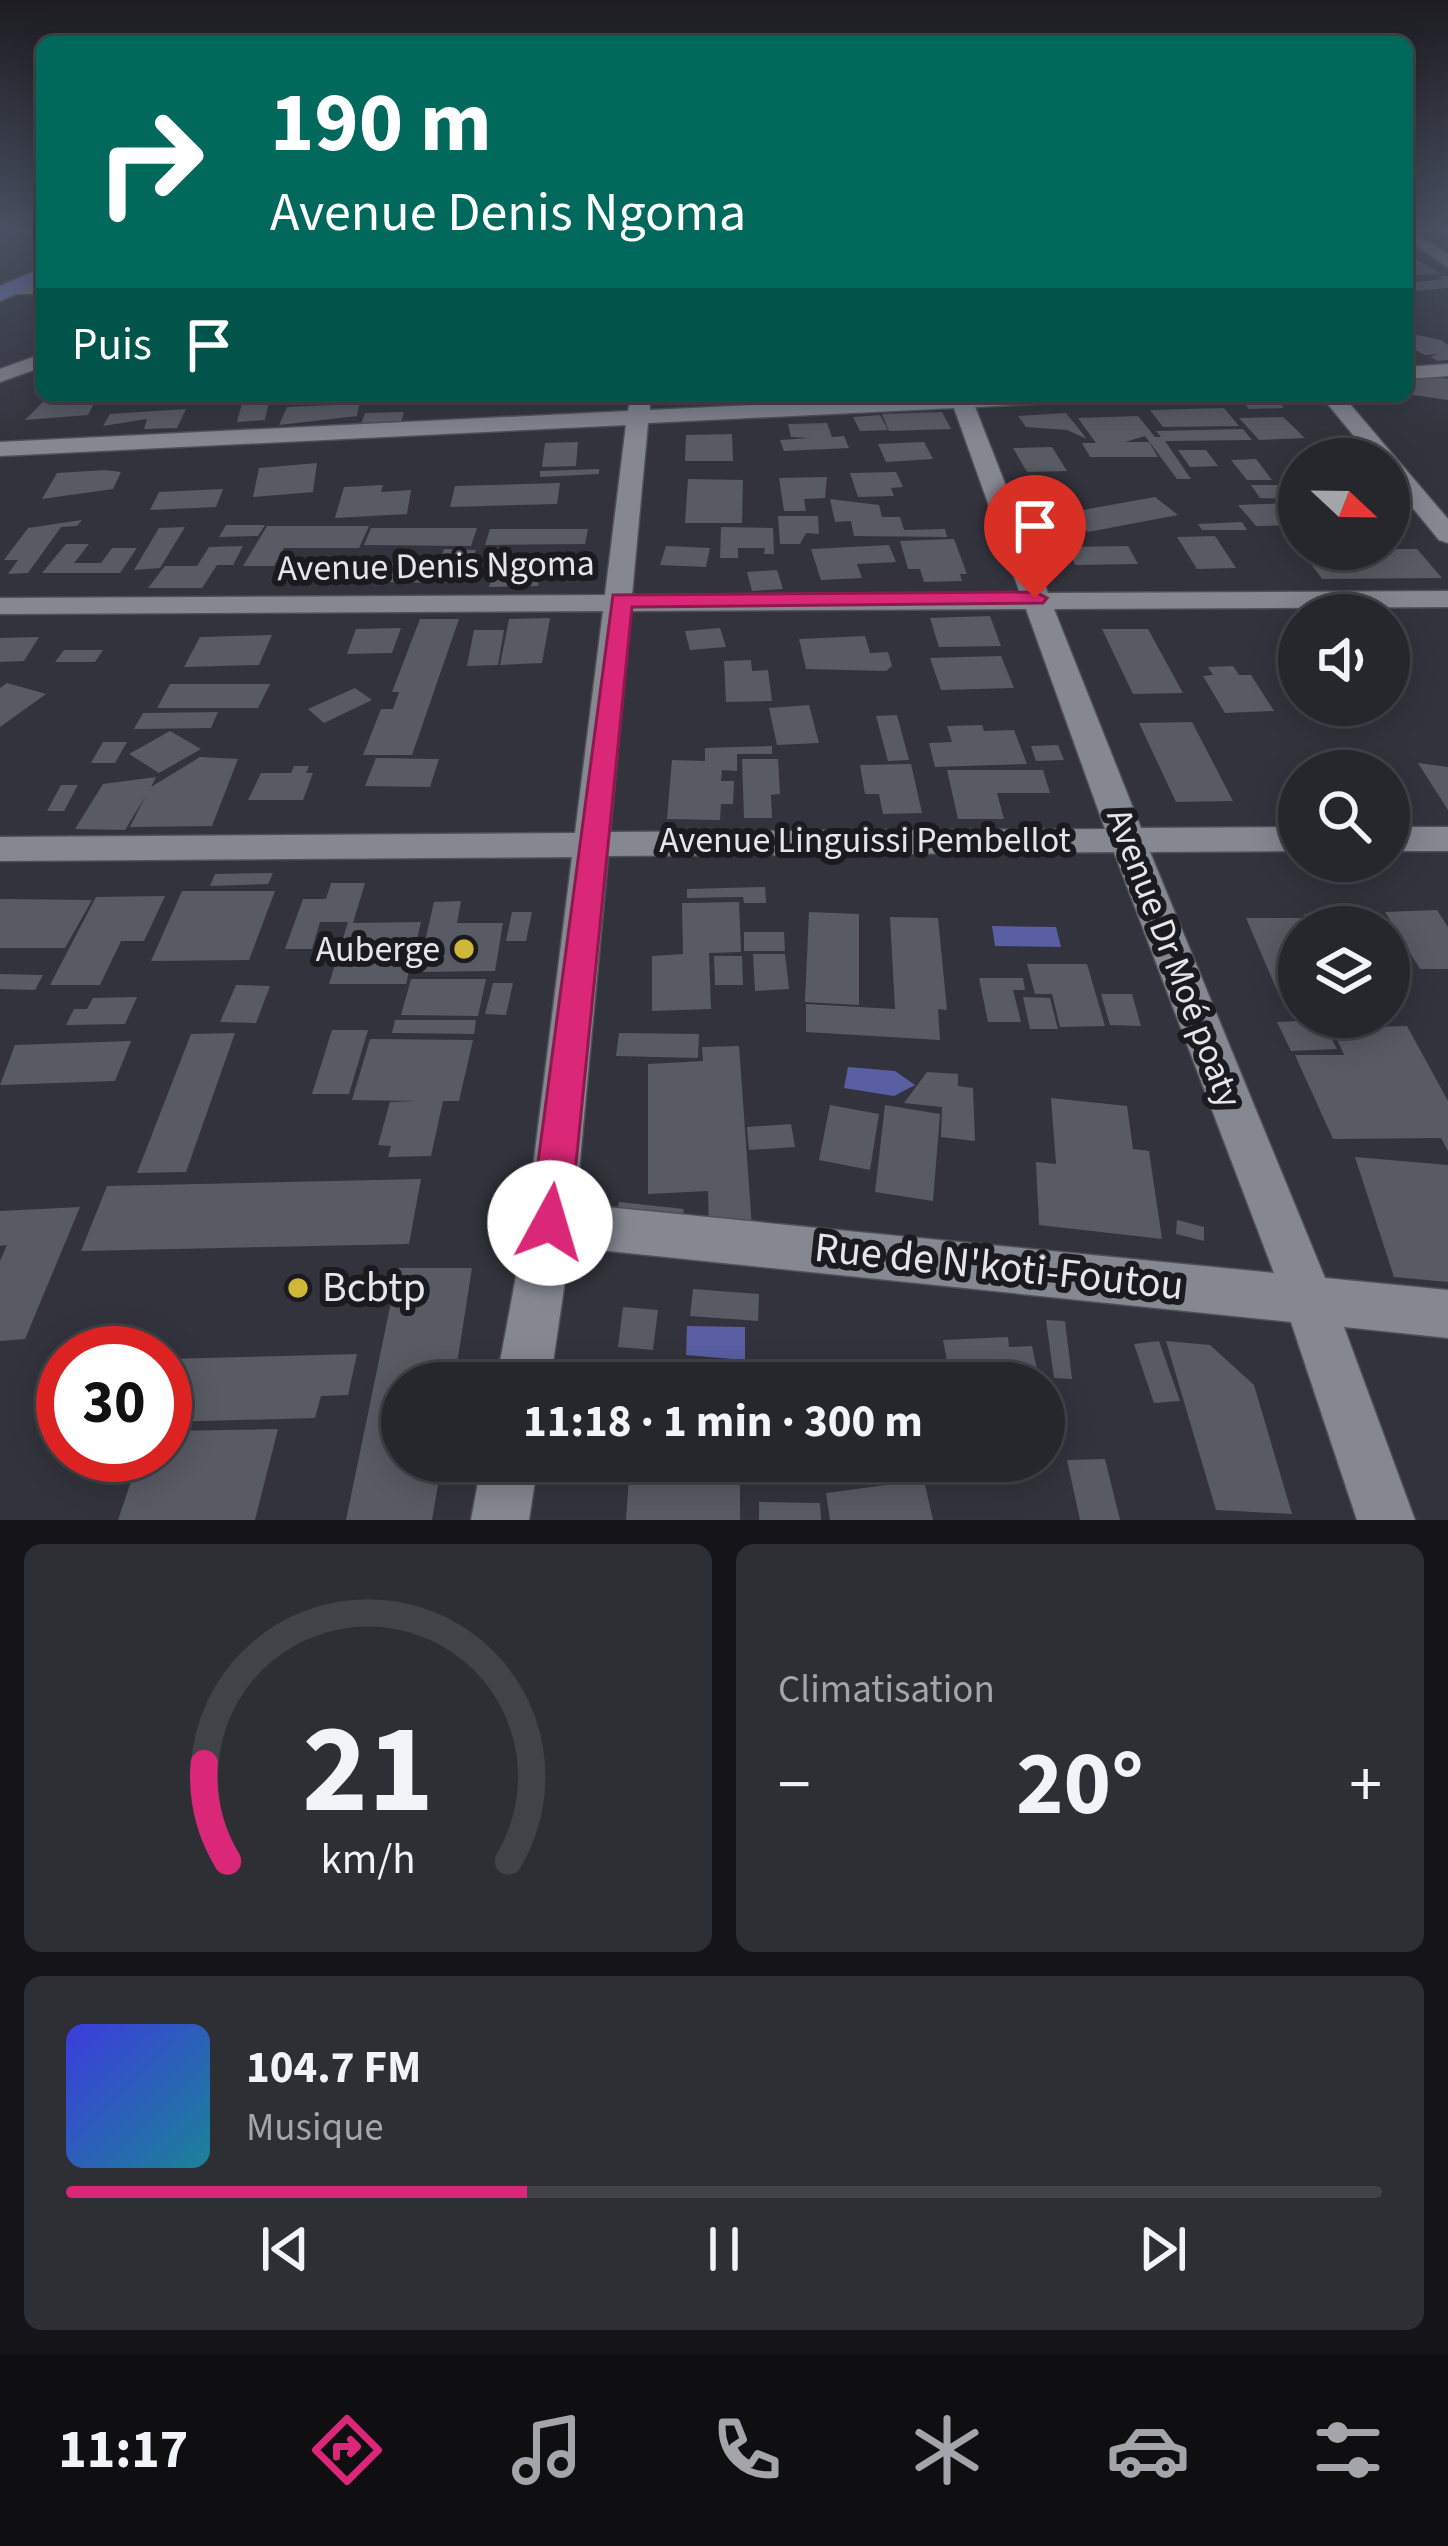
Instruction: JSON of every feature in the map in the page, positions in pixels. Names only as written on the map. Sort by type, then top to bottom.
[{"type":"street","points":[[0,376],[36,362]]},
{"type":"street","points":[[1413,373],[1448,370]]},
{"type":"street","points":[[0,449],[639,408],[832,402]]},
{"type":"street","name":"Avenue Dr Moé poaty","points":[[962,402],[1126,839],[1308,1297],[1386,1520]]},
{"type":"street","points":[[1337,402],[1367,438]]},
{"type":"street","points":[[527,1362],[550,1223],[622,600],[639,408]]},
{"type":"street","points":[[1410,490],[1448,535]]},
{"type":"street","name":"Avenue Denis Ngoma","points":[[0,606],[1448,599]]},
{"type":"street","points":[[1410,839],[1448,838]]},
{"type":"street","name":"Avenue Linguissi Pembellot","points":[[0,849],[1278,839]]},
{"type":"street","name":"Rue de N'koti-Foutou","points":[[550,1223],[1448,1314]]},
{"type":"street","points":[[500,1520],[506,1482]]},
{"type":"water","points":[[992,926],[1056,927],[1061,947],[995,946]]},
{"type":"water","points":[[848,1067],[895,1071],[915,1085],[894,1096],[844,1088]]},
{"type":"water","points":[[687,1326],[745,1327],[745,1360],[686,1355]]},
{"type":"building","points":[[1413,334],[1448,345],[1448,360],[1430,357],[1438,354],[1413,349]]},
{"type":"building","points":[[1413,379],[1448,379],[1448,400],[1413,395]]},
{"type":"building","points":[[43,402],[95,402],[88,415],[25,420]]},
{"type":"building","points":[[242,402],[269,402],[265,420],[237,422]]},
{"type":"building","points":[[360,402],[357,416],[279,425],[287,407]]},
{"type":"building","points":[[1243,402],[1278,402],[1284,408],[1249,409]]},
{"type":"building","points":[[1224,408],[1239,426],[1163,427],[1150,410]]},
{"type":"building","points":[[186,409],[177,428],[144,429],[147,419],[103,426],[110,414]]},
{"type":"building","points":[[404,412],[401,423],[361,424],[365,413]]},
{"type":"building","points":[[942,412],[951,429],[889,431],[882,414]]},
{"type":"building","points":[[1066,413],[1087,439],[1067,430],[1026,427],[1018,416]]},
{"type":"building","points":[[880,415],[888,430],[860,431],[853,417]]},
{"type":"building","points":[[1138,416],[1155,437],[1161,437],[1156,431],[1243,429],[1252,440],[1165,441],[1191,479],[1177,479],[1145,436],[1125,442],[1149,442],[1158,457],[1090,457],[1082,443],[1096,443],[1078,418]]},
{"type":"building","points":[[1283,417],[1305,438],[1259,440],[1239,418]]},
{"type":"building","points":[[827,423],[832,437],[844,436],[849,448],[784,451],[780,440],[810,438],[791,437],[788,424]]},
{"type":"building","points":[[732,434],[733,461],[685,461],[686,435]]},
{"type":"building","points":[[578,442],[576,466],[542,467],[545,443]]},
{"type":"building","points":[[924,442],[933,459],[886,462],[878,444]]},
{"type":"building","points":[[1052,447],[1067,471],[1027,472],[1013,448]]},
{"type":"building","points":[[1178,450],[1206,450],[1218,466],[1190,467]]},
{"type":"building","points":[[1256,459],[1272,480],[1247,480],[1231,460]]},
{"type":"building","points":[[317,463],[313,492],[253,497],[259,468]]},
{"type":"building","points":[[599,469],[599,474],[540,477],[540,471]]},
{"type":"building","points":[[121,472],[113,489],[42,499],[57,473]]},
{"type":"building","points":[[896,472],[903,487],[891,488],[894,496],[858,497],[850,473]]},
{"type":"building","points":[[827,477],[825,498],[804,499],[806,511],[784,511],[779,478]]},
{"type":"building","points":[[688,479],[743,480],[742,523],[685,523]]},
{"type":"building","points":[[560,483],[557,504],[450,507],[455,486]]},
{"type":"building","points":[[383,485],[381,492],[411,490],[407,514],[335,518],[344,487]]},
{"type":"building","points":[[1251,485],[1278,485],[1278,499],[1260,498]]},
{"type":"building","points":[[223,489],[216,507],[150,510],[159,492]]},
{"type":"building","points":[[1155,497],[1178,515],[1088,532],[1066,513]]},
{"type":"building","points":[[830,499],[879,505],[882,517],[900,517],[904,530],[945,529],[947,537],[854,536],[851,521],[835,522]]},
{"type":"building","points":[[1278,504],[1278,525],[1256,526],[1238,505]]},
{"type":"building","points":[[778,516],[818,516],[819,534],[806,533],[800,544],[780,544]]},
{"type":"building","points":[[82,520],[77,526],[61,527],[28,573],[8,574],[18,560],[4,560],[28,528]]},
{"type":"building","points":[[1242,522],[1247,530],[1202,530],[1198,524]]},
{"type":"building","points":[[226,525],[265,525],[258,536],[219,537]]},
{"type":"building","points":[[267,526],[369,526],[359,548],[284,548],[274,566],[243,566]]},
{"type":"building","points":[[185,527],[160,568],[134,570],[159,528]]},
{"type":"building","points":[[721,527],[773,528],[774,554],[764,554],[765,548],[738,548],[738,558],[720,558]]},
{"type":"building","points":[[371,528],[477,528],[471,546],[364,545]]},
{"type":"building","points":[[490,529],[588,529],[585,544],[485,545]]},
{"type":"building","points":[[1215,536],[1236,568],[1197,569],[1177,537]]},
{"type":"building","points":[[954,539],[967,574],[960,574],[962,581],[924,582],[920,569],[908,569],[900,541]]},
{"type":"building","points":[[66,544],[89,544],[74,563],[101,563],[112,548],[137,548],[120,573],[42,573]]},
{"type":"building","points":[[889,545],[896,562],[857,564],[862,578],[821,580],[811,549]]},
{"type":"building","points":[[243,546],[233,565],[217,565],[202,588],[148,588],[165,566],[197,566],[209,547]]},
{"type":"building","points":[[666,546],[710,548],[706,567],[660,565]]},
{"type":"building","points":[[1128,546],[1138,564],[1075,565],[1067,547]]},
{"type":"building","points":[[444,549],[476,550],[464,583],[366,582],[375,563],[439,564]]},
{"type":"building","points":[[1410,549],[1417,549],[1442,578],[1322,579],[1315,570],[1410,570]]},
{"type":"building","points":[[587,560],[585,575],[546,575],[549,561]]},
{"type":"building","points":[[542,562],[538,586],[489,587],[494,563]]},
{"type":"building","points":[[777,570],[783,589],[752,591],[747,572]]},
{"type":"building","points":[[990,616],[1001,646],[939,647],[930,618]]},
{"type":"building","points":[[550,618],[542,663],[500,665],[509,619]]},
{"type":"building","points":[[420,619],[459,619],[412,755],[363,755],[381,709],[393,709],[399,692],[392,692]]},
{"type":"building","points":[[401,628],[392,653],[347,654],[356,629]]},
{"type":"building","points":[[720,628],[726,647],[690,650],[685,631]]},
{"type":"building","points":[[1102,629],[1148,629],[1183,693],[1133,694]]},
{"type":"building","points":[[474,630],[504,630],[498,665],[467,666]]},
{"type":"building","points":[[272,635],[259,665],[184,667],[200,637]]},
{"type":"building","points":[[865,636],[870,653],[888,652],[892,666],[886,671],[806,669],[799,639]]},
{"type":"building","points":[[39,637],[24,661],[0,662],[0,638]]},
{"type":"building","points":[[64,650],[103,650],[95,662],[55,662]]},
{"type":"building","points":[[1001,656],[1014,688],[941,690],[930,658]]},
{"type":"building","points":[[751,660],[752,671],[768,670],[772,701],[726,702],[724,661]]},
{"type":"building","points":[[1233,666],[1239,675],[1251,675],[1274,711],[1225,713],[1203,676],[1213,675],[1208,667]]},
{"type":"building","points":[[7,683],[46,694],[0,727],[0,688]]},
{"type":"building","points":[[170,684],[270,684],[258,708],[157,708]]},
{"type":"building","points":[[355,688],[372,700],[324,723],[308,709]]},
{"type":"building","points":[[809,705],[819,743],[777,745],[769,708]]},
{"type":"building","points":[[218,712],[211,728],[134,729],[143,713]]},
{"type":"building","points":[[897,715],[909,760],[888,761],[876,716]]},
{"type":"building","points":[[1192,722],[1233,801],[1176,802],[1139,723]]},
{"type":"building","points":[[982,725],[984,731],[1014,730],[1027,764],[935,767],[929,743],[952,742],[947,726]]},
{"type":"building","points":[[170,731],[201,749],[159,773],[129,754]]},
{"type":"building","points":[[103,742],[127,742],[115,763],[91,763]]},
{"type":"building","points":[[1058,745],[1064,760],[1036,761],[1031,746]]},
{"type":"building","points":[[772,746],[772,754],[737,754],[737,771],[722,770],[721,781],[734,781],[733,804],[721,804],[720,820],[667,819],[672,760],[705,761],[705,748]]},
{"type":"building","points":[[200,757],[238,759],[212,826],[130,827],[146,795],[125,830],[75,829],[103,784],[156,777],[151,787]]},
{"type":"building","points":[[376,758],[439,759],[430,787],[365,786]]},
{"type":"building","points":[[742,759],[778,759],[780,794],[771,795],[772,818],[744,818]]},
{"type":"building","points":[[1418,763],[1448,767],[1448,810]]},
{"type":"building","points":[[911,764],[922,813],[883,814],[879,794],[865,794],[860,765]]},
{"type":"building","points":[[294,766],[309,766],[306,773],[313,773],[303,800],[248,800],[261,773],[291,773]]},
{"type":"building","points":[[947,770],[1043,770],[1050,793],[997,793],[1004,819],[958,819]]},
{"type":"building","points":[[61,785],[78,785],[64,811],[47,811]]},
{"type":"building","points":[[273,873],[268,884],[210,886],[215,874]]},
{"type":"building","points":[[331,883],[365,883],[353,923],[421,922],[406,984],[329,984],[348,922],[320,922],[312,949],[285,949],[303,899],[326,899]]},
{"type":"building","points":[[765,887],[766,903],[744,903],[743,897],[687,898],[687,889]]},
{"type":"building","points":[[182,891],[275,891],[249,960],[151,961]]},
{"type":"building","points":[[165,896],[144,941],[121,941],[100,985],[50,985],[96,897]]},
{"type":"building","points":[[0,899],[92,900],[65,948],[0,948]]},
{"type":"building","points":[[461,901],[457,923],[503,923],[495,971],[418,972],[434,902]]},
{"type":"building","points":[[739,902],[741,952],[709,953],[711,1009],[652,1011],[652,956],[683,954],[682,903]]},
{"type":"building","points":[[1437,910],[1448,927],[1448,969],[1420,969],[1410,953],[1410,911]]},
{"type":"building","points":[[512,912],[532,912],[526,941],[506,941]]},
{"type":"building","points":[[809,912],[859,914],[859,1005],[805,1002]]},
{"type":"building","points":[[890,917],[938,918],[947,1010],[938,1009],[940,1040],[806,1032],[806,1004],[895,1009]]},
{"type":"building","points":[[1246,918],[1278,918],[1278,993]]},
{"type":"building","points":[[744,932],[784,932],[785,951],[744,951]]},
{"type":"building","points":[[753,954],[785,954],[789,989],[755,991]]},
{"type":"building","points":[[714,956],[742,956],[743,985],[715,985]]},
{"type":"building","points":[[1027,964],[1087,964],[1105,1026],[1060,1027],[1052,994],[1035,994]]},
{"type":"building","points":[[0,974],[43,975],[35,990],[0,989]]},
{"type":"building","points":[[979,978],[1023,978],[1025,990],[1013,990],[1021,1022],[988,1022]]},
{"type":"building","points":[[411,979],[486,979],[478,1016],[401,1015]]},
{"type":"building","points":[[493,983],[513,983],[506,1015],[485,1014]]},
{"type":"building","points":[[236,985],[270,986],[256,1023],[220,1022]]},
{"type":"building","points":[[1101,994],[1132,994],[1141,1026],[1110,1025]]},
{"type":"building","points":[[137,997],[125,1024],[66,1025],[74,1009],[87,1009],[93,998]]},
{"type":"building","points":[[1023,997],[1050,998],[1058,1029],[1030,1029]]},
{"type":"building","points":[[395,1020],[476,1020],[474,1034],[392,1033]]},
{"type":"building","points":[[332,1030],[368,1030],[349,1094],[312,1094]]},
{"type":"building","points":[[1410,1031],[1448,1101],[1448,1151],[1441,1138],[1333,1139],[1295,1055],[1344,1055],[1336,1038],[1410,1038]]},
{"type":"building","points":[[235,1033],[186,1172],[137,1173],[191,1034]]},
{"type":"building","points":[[619,1033],[699,1034],[698,1058],[616,1056]]},
{"type":"building","points":[[1285,1038],[1331,1038],[1337,1049],[1291,1051]]},
{"type":"building","points":[[370,1039],[473,1040],[459,1101],[443,1101],[431,1156],[388,1157],[391,1146],[378,1145],[390,1102],[416,1101],[352,1100]]},
{"type":"building","points":[[131,1041],[115,1081],[0,1085],[15,1045]]},
{"type":"building","points":[[739,1046],[752,1228],[709,1231],[708,1191],[648,1194],[648,1064],[703,1061],[702,1047]]},
{"type":"building","points":[[927,1072],[958,1074],[958,1086],[973,1088],[975,1141],[941,1137],[942,1107],[904,1103]]},
{"type":"building","points":[[1051,1098],[1127,1106],[1133,1149],[1149,1151],[1162,1239],[1039,1225],[1036,1162],[1056,1164]]},
{"type":"building","points":[[830,1105],[879,1114],[870,1170],[819,1160]]},
{"type":"building","points":[[885,1105],[940,1114],[933,1201],[875,1192]]},
{"type":"building","points":[[791,1124],[795,1147],[749,1150],[747,1127]]},
{"type":"building","points":[[1355,1157],[1448,1165],[1448,1282],[1394,1277]]},
{"type":"building","points":[[421,1179],[409,1244],[81,1251],[107,1186]]},
{"type":"building","points":[[619,1202],[684,1209],[681,1224],[616,1217]]},
{"type":"building","points":[[80,1207],[25,1339],[0,1341],[0,1261],[7,1245],[0,1246],[0,1211]]},
{"type":"building","points":[[1177,1220],[1204,1227],[1204,1241],[1176,1234]]},
{"type":"building","points":[[398,1268],[472,1268],[457,1362],[381,1362],[381,1482],[438,1482],[432,1520],[346,1520]]},
{"type":"building","points":[[693,1289],[759,1294],[758,1321],[690,1316]]},
{"type":"building","points":[[623,1307],[658,1310],[653,1350],[618,1347]]},
{"type":"building","points":[[1046,1320],[1065,1321],[1072,1379],[1065,1379],[1065,1362],[1052,1362]]},
{"type":"building","points":[[1008,1337],[1009,1347],[1032,1346],[1035,1362],[947,1362],[943,1340]]},
{"type":"building","points":[[1159,1341],[1180,1401],[1154,1403],[1134,1344]]},
{"type":"building","points":[[1166,1341],[1210,1345],[1254,1385],[1292,1514],[1216,1510]]},
{"type":"building","points":[[357,1354],[348,1395],[321,1396],[315,1418],[192,1421],[192,1358]]},
{"type":"building","points":[[278,1429],[255,1520],[118,1520],[131,1482],[192,1482],[192,1431]]},
{"type":"building","points":[[1105,1459],[1120,1520],[1080,1520],[1067,1460]]},
{"type":"building","points":[[629,1482],[740,1482],[740,1520],[626,1520]]},
{"type":"building","points":[[924,1482],[933,1520],[830,1520],[826,1493]]},
{"type":"building","points":[[759,1502],[820,1503],[821,1520],[759,1520]]},
{"type":"place","name":"Auberge","points":[[464,949]]},
{"type":"place","name":"Bcbtp","points":[[298,1288]]},
{"type":"route","points":[[550,1223],[622,600],[1035,598]]}]
